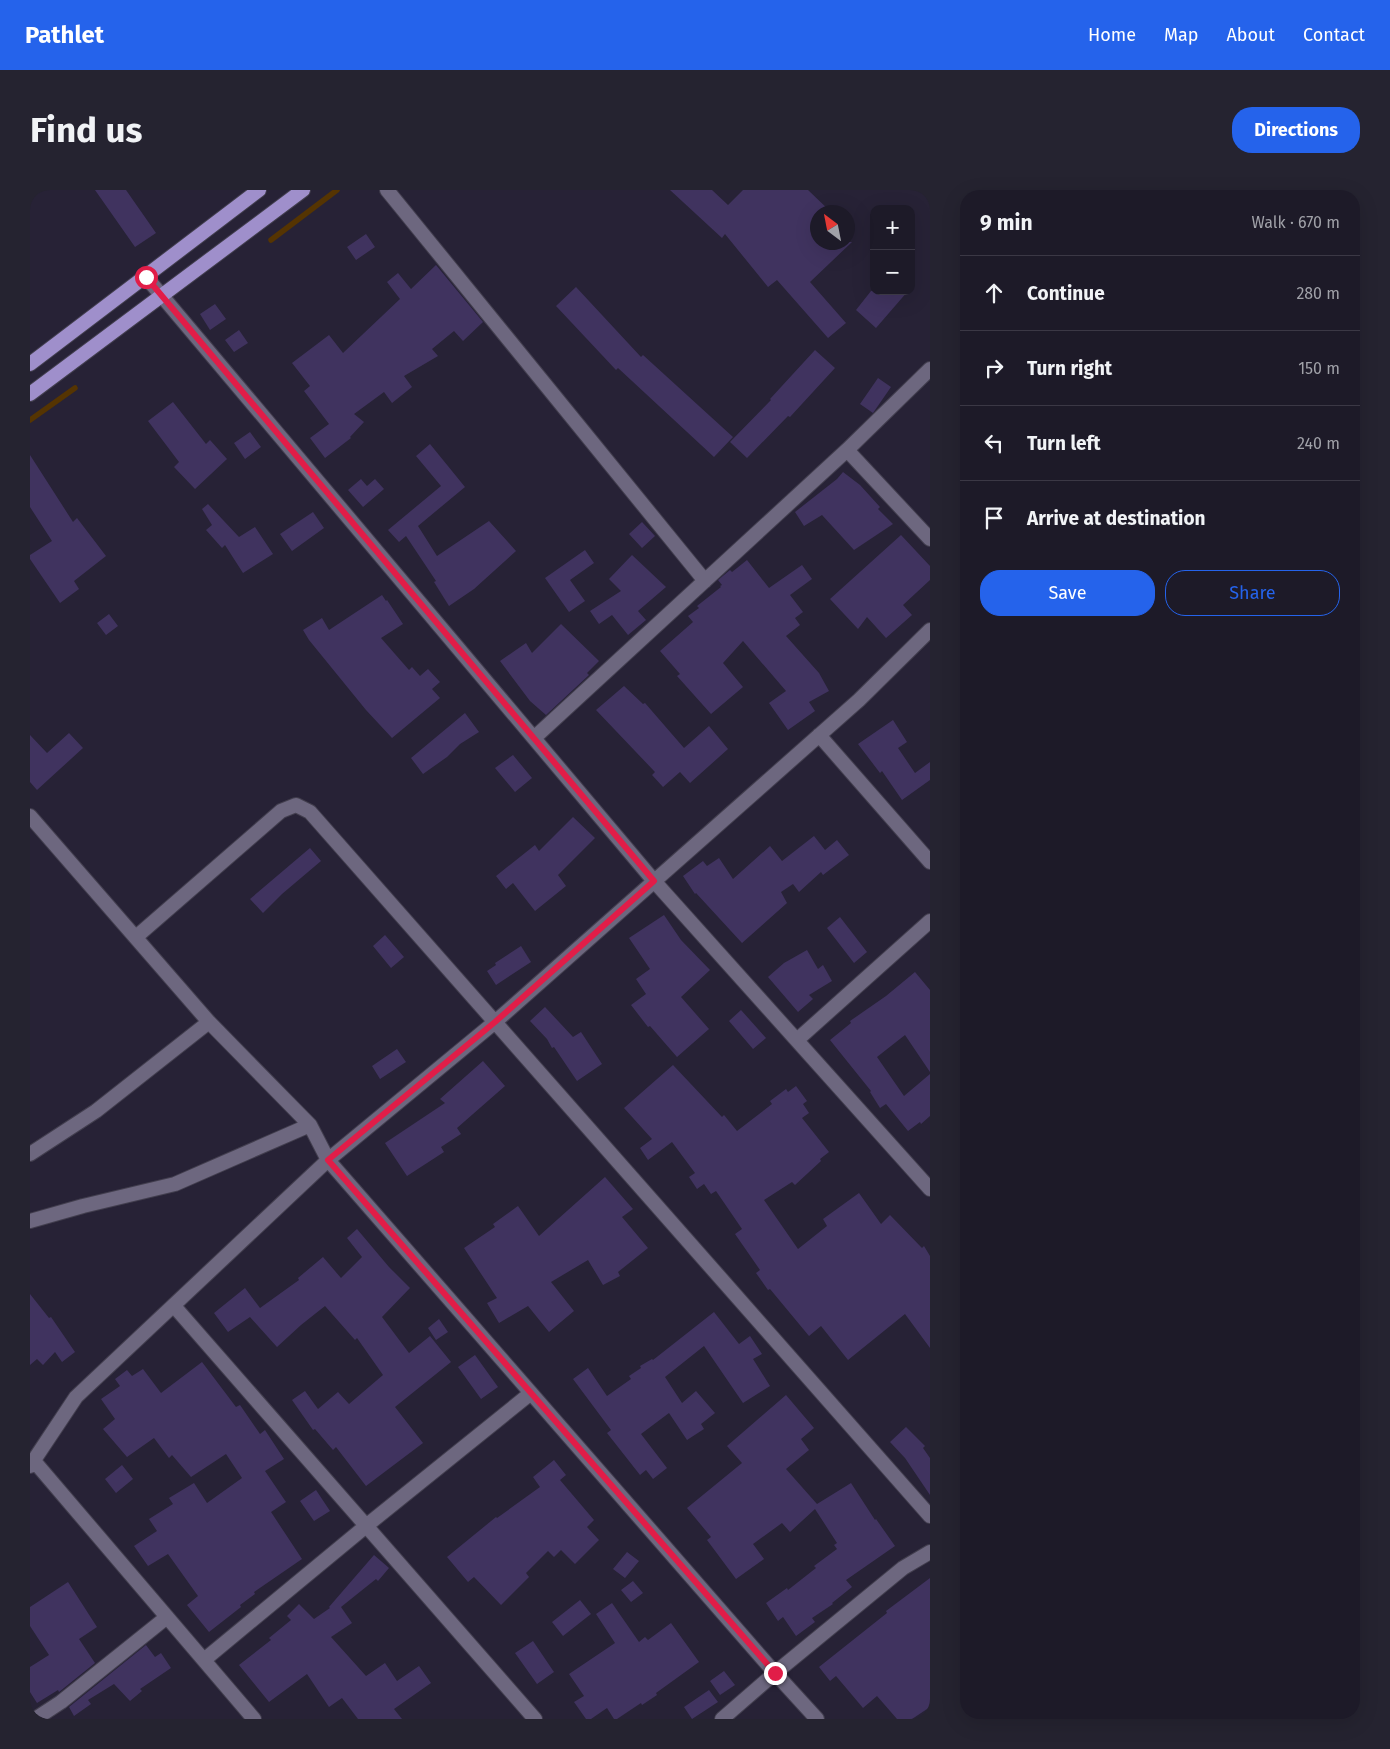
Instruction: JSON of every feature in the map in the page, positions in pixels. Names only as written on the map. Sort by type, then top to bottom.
[{"type":"main road","points":[[30,364],[259,190]]},
{"type":"main road","points":[[30,394],[303,190]]},
{"type":"street","points":[[387,190],[705,580]]},
{"type":"street","points":[[146,277],[654,881],[930,1189]]},
{"type":"street","points":[[534,738],[847,450],[930,369]]},
{"type":"street","points":[[847,450],[930,540]]},
{"type":"street","points":[[254,1719],[32,1463],[76,1397],[328,1160],[495,1022],[859,700],[930,630]]},
{"type":"street","points":[[819,735],[930,862]]},
{"type":"street","points":[[136,938],[281,811],[296,805],[310,812],[930,1516]]},
{"type":"street","points":[[30,816],[209,1022],[310,1125],[328,1160],[817,1719]]},
{"type":"street","points":[[798,1040],[930,921]]},
{"type":"street","points":[[30,1154],[96,1111],[209,1022]]},
{"type":"street","points":[[30,1221],[175,1184],[310,1125]]},
{"type":"street","points":[[174,1306],[535,1719]]},
{"type":"street","points":[[204,1660],[531,1393]]},
{"type":"street","points":[[722,1719],[903,1568],[930,1552]]},
{"type":"street","points":[[35,1719],[61,1702],[167,1617]]},
{"type":"building","points":[[95,190],[126,190],[156,233],[135,247]]},
{"type":"building","points":[[670,190],[712,190],[728,205],[743,190],[808,190],[824,205],[810,205],[810,250],[844,250],[810,282],[846,323],[828,338],[777,280],[768,287],[725,234],[722,238]]},
{"type":"building","points":[[366,234],[375,247],[356,260],[347,247]]},
{"type":"building","points":[[436,265],[483,322],[463,341],[454,331],[432,349],[438,356],[404,376],[412,387],[392,403],[384,392],[354,414],[364,422],[351,438],[325,458],[310,438],[329,424],[304,391],[310,386],[292,363],[329,335],[343,353],[400,299],[387,282],[398,273],[411,289]]},
{"type":"building","points":[[576,287],[641,357],[643,355],[733,437],[714,457],[618,368],[616,370],[556,306]]},
{"type":"building","points":[[870,292],[870,295],[905,295],[876,328],[856,310]]},
{"type":"building","points":[[215,304],[226,319],[210,330],[200,314]]},
{"type":"building","points":[[239,330],[248,343],[234,352],[225,340]]},
{"type":"building","points":[[815,350],[835,368],[790,417],[788,416],[747,458],[730,442],[771,400]]},
{"type":"building","points":[[878,378],[891,387],[873,413],[860,404]]},
{"type":"building","points":[[173,402],[206,444],[210,440],[227,459],[195,489],[174,467],[179,462],[148,421]]},
{"type":"building","points":[[250,432],[261,447],[245,459],[234,443]]},
{"type":"building","points":[[430,444],[465,487],[418,526],[437,556],[489,521],[516,551],[474,589],[449,606],[434,582],[436,581],[406,536],[399,542],[388,530],[441,486],[416,456]]},
{"type":"building","points":[[30,455],[73,522],[77,518],[106,556],[74,581],[79,589],[60,603],[30,559],[30,555],[52,541],[30,507]]},
{"type":"building","points":[[843,472],[860,485],[880,507],[878,509],[893,524],[854,550],[822,515],[804,526],[795,512],[837,479]]},
{"type":"building","points":[[361,479],[367,486],[375,479],[384,489],[363,507],[348,490]]},
{"type":"building","points":[[208,504],[239,537],[255,527],[273,554],[243,573],[225,545],[222,548],[206,530],[212,525],[202,509]]},
{"type":"building","points":[[313,512],[324,528],[292,551],[280,534]]},
{"type":"building","points":[[642,522],[655,536],[642,548],[629,534]]},
{"type":"building","points":[[901,535],[930,566],[930,580],[903,605],[912,615],[886,638],[867,617],[858,629],[830,599]]},
{"type":"building","points":[[585,550],[594,563],[570,580],[585,601],[569,612],[545,578]]},
{"type":"building","points":[[632,555],[666,587],[638,611],[646,620],[628,635],[612,615],[599,624],[590,611],[621,591],[609,579]]},
{"type":"building","points":[[747,560],[769,588],[802,565],[812,579],[790,595],[803,612],[795,618],[800,625],[786,636],[819,673],[829,691],[809,702],[815,711],[788,730],[769,703],[786,691],[743,641],[723,663],[743,687],[711,714],[677,676],[680,674],[660,651],[693,622],[688,616],[699,608],[697,606],[721,587],[722,585],[718,580]]},
{"type":"building","points":[[382,595],[403,624],[381,638],[409,670],[412,667],[420,676],[428,669],[440,682],[432,689],[440,698],[392,738],[366,710],[303,630],[322,618],[329,630]]},
{"type":"building","points":[[109,614],[118,626],[106,635],[97,623]]},
{"type":"building","points":[[561,624],[599,661],[587,673],[589,675],[546,715],[530,701],[500,661],[526,643],[532,653]]},
{"type":"building","points":[[624,686],[643,704],[645,703],[684,748],[709,726],[728,749],[690,783],[680,772],[663,787],[652,775],[655,772],[596,710]]},
{"type":"building","points":[[465,713],[479,732],[460,744],[447,757],[423,774],[411,758]]},
{"type":"building","points":[[893,720],[907,742],[898,748],[915,773],[930,762],[930,780],[902,800],[882,771],[880,773],[858,744]]},
{"type":"building","points":[[69,733],[83,748],[37,790],[30,782],[30,735],[47,753]]},
{"type":"building","points":[[513,755],[532,778],[515,792],[495,768]]},
{"type":"building","points":[[573,817],[595,838],[558,875],[566,886],[535,911],[513,883],[506,889],[496,876],[535,845],[539,851]]},
{"type":"building","points":[[814,836],[825,850],[837,840],[849,855],[823,875],[821,872],[799,892],[793,884],[781,892],[787,903],[742,943],[695,894],[683,876],[703,861],[707,866],[719,858],[733,879],[770,846],[782,861]]},
{"type":"building","points":[[310,848],[321,861],[263,913],[250,899]]},
{"type":"building","points":[[664,915],[681,940],[710,970],[681,997],[709,1029],[677,1057],[650,1026],[648,1027],[631,1005],[646,994],[636,979],[650,969],[629,938]]},
{"type":"building","points":[[840,917],[867,952],[854,963],[827,928]]},
{"type":"building","points":[[385,935],[404,957],[391,968],[373,946]]},
{"type":"building","points":[[521,946],[531,962],[496,985],[487,971],[496,965],[495,963]]},
{"type":"building","points":[[807,950],[818,969],[823,965],[832,981],[809,995],[813,999],[798,1012],[768,977],[784,963]]},
{"type":"building","points":[[915,972],[930,990],[930,1072],[905,1035],[877,1057],[904,1096],[930,1074],[930,1116],[921,1124],[920,1122],[908,1131],[886,1104],[880,1108],[871,1091],[830,1040],[851,1023],[850,1021],[886,996]]},
{"type":"building","points":[[545,1007],[573,1037],[581,1032],[602,1064],[577,1081],[554,1047],[552,1048],[547,1039],[530,1021]]},
{"type":"building","points":[[741,1010],[766,1038],[753,1049],[729,1021]]},
{"type":"building","points":[[397,1049],[406,1062],[380,1079],[372,1066]]},
{"type":"building","points":[[483,1061],[505,1086],[457,1128],[461,1134],[441,1147],[444,1152],[407,1176],[385,1143],[445,1103],[440,1099]]},
{"type":"building","points":[[673,1065],[722,1117],[724,1115],[737,1131],[772,1104],[770,1101],[786,1089],[788,1092],[796,1086],[807,1101],[803,1104],[809,1113],[802,1118],[829,1152],[795,1185],[792,1182],[764,1200],[798,1249],[827,1226],[823,1219],[859,1193],[881,1224],[890,1215],[922,1248],[924,1246],[930,1256],[930,1348],[905,1314],[848,1360],[821,1326],[809,1336],[770,1289],[768,1290],[756,1273],[760,1270],[735,1234],[742,1229],[716,1191],[711,1194],[704,1184],[697,1189],[689,1177],[695,1173],[672,1142],[648,1160],[640,1148],[652,1139],[624,1108]]},
{"type":"building","points":[[605,1177],[633,1209],[622,1217],[648,1248],[618,1272],[620,1276],[603,1285],[588,1260],[551,1282],[574,1311],[549,1332],[528,1306],[499,1323],[487,1303],[497,1298],[464,1248],[495,1227],[493,1224],[518,1206],[539,1236]]},
{"type":"building","points":[[357,1229],[389,1267],[410,1288],[382,1317],[409,1353],[430,1336],[451,1362],[395,1407],[423,1443],[366,1486],[336,1447],[333,1450],[315,1429],[313,1430],[292,1400],[305,1391],[318,1409],[338,1392],[349,1404],[383,1375],[357,1338],[355,1340],[325,1306],[277,1347],[250,1317],[228,1332],[214,1313],[245,1288],[260,1308],[299,1280],[298,1278],[323,1257],[341,1278],[362,1257],[347,1238]]},
{"type":"building","points":[[30,1294],[49,1318],[51,1317],[75,1352],[62,1362],[55,1352],[43,1365],[37,1359],[30,1365]]},
{"type":"building","points":[[714,1312],[739,1344],[750,1336],[762,1354],[753,1359],[770,1386],[743,1403],[704,1346],[665,1377],[682,1403],[696,1391],[715,1413],[701,1424],[704,1429],[687,1440],[669,1413],[641,1434],[667,1468],[653,1479],[646,1470],[640,1475],[607,1433],[611,1430],[573,1379],[588,1368],[607,1396],[631,1379],[629,1376],[641,1368],[640,1366],[653,1360]]},
{"type":"building","points":[[439,1319],[448,1332],[436,1340],[428,1328]]},
{"type":"building","points":[[475,1355],[498,1387],[481,1399],[458,1367]]},
{"type":"building","points":[[202,1362],[236,1407],[240,1405],[260,1434],[265,1430],[284,1459],[265,1471],[286,1502],[271,1512],[302,1559],[254,1592],[255,1594],[240,1605],[241,1607],[209,1632],[187,1605],[198,1596],[168,1554],[148,1566],[134,1546],[157,1531],[149,1519],[173,1504],[169,1498],[194,1483],[207,1503],[242,1478],[226,1454],[191,1477],[172,1455],[169,1458],[154,1438],[127,1457],[103,1429],[115,1419],[101,1399],[120,1386],[115,1379],[127,1370],[132,1376],[143,1369],[161,1393]]},
{"type":"building","points":[[786,1395],[814,1428],[801,1439],[809,1450],[786,1469],[817,1504],[851,1483],[875,1520],[895,1546],[846,1580],[852,1587],[833,1604],[812,1618],[815,1622],[796,1636],[783,1617],[778,1621],[766,1603],[787,1588],[788,1590],[816,1568],[814,1566],[837,1549],[834,1545],[837,1543],[815,1509],[790,1532],[782,1523],[753,1544],[764,1559],[736,1579],[707,1540],[711,1537],[687,1508],[742,1463],[727,1446]]},
{"type":"building","points":[[906,1427],[925,1446],[923,1448],[930,1458],[930,1495],[905,1458],[890,1442]]},
{"type":"building","points":[[554,1460],[566,1475],[560,1480],[594,1520],[587,1527],[599,1540],[575,1564],[561,1550],[554,1557],[548,1551],[526,1573],[529,1577],[501,1605],[474,1577],[468,1582],[447,1557],[496,1517],[540,1487],[533,1477]]},
{"type":"building","points":[[122,1465],[133,1479],[116,1493],[105,1479]]},
{"type":"building","points":[[316,1490],[330,1511],[314,1521],[300,1501]]},
{"type":"building","points":[[627,1552],[639,1561],[625,1578],[613,1569]]},
{"type":"building","points":[[374,1555],[389,1568],[378,1581],[376,1579],[341,1607],[352,1623],[331,1637],[366,1676],[385,1663],[397,1681],[419,1666],[431,1683],[394,1709],[402,1719],[358,1719],[342,1698],[329,1707],[307,1674],[269,1702],[239,1665],[271,1640],[269,1638],[291,1620],[287,1616],[299,1604],[314,1619],[330,1608]]},
{"type":"building","points":[[930,1578],[930,1707],[912,1719],[897,1719],[877,1696],[863,1708],[836,1676],[830,1681],[819,1667],[887,1613],[886,1611]]},
{"type":"building","points":[[633,1581],[643,1593],[631,1602],[621,1590]]},
{"type":"building","points":[[68,1582],[97,1627],[79,1639],[95,1663],[59,1692],[58,1690],[37,1703],[30,1692],[30,1667],[49,1655],[30,1626],[30,1607]]},
{"type":"building","points":[[580,1600],[591,1614],[563,1636],[552,1622]]},
{"type":"building","points":[[612,1603],[639,1642],[645,1637],[648,1640],[671,1623],[699,1662],[656,1693],[657,1695],[617,1719],[614,1719],[607,1708],[591,1719],[586,1719],[574,1702],[584,1696],[569,1674],[615,1643],[596,1614]]},
{"type":"building","points":[[533,1641],[554,1672],[537,1684],[515,1653]]},
{"type":"building","points":[[146,1645],[155,1657],[161,1653],[171,1668],[140,1689],[142,1691],[130,1701],[114,1684],[88,1700],[91,1704],[74,1716],[69,1707]]},
{"type":"building","points":[[724,1671],[735,1685],[720,1695],[710,1681]]},
{"type":"building","points":[[709,1690],[718,1702],[692,1719],[684,1707]]},
{"type":"waterway","points":[[271,240],[337,190]]},
{"type":"waterway","points":[[30,420],[75,388]]},
{"type":"route","points":[[146,277],[654,881],[495,1022],[328,1160],[775,1673]]}]
